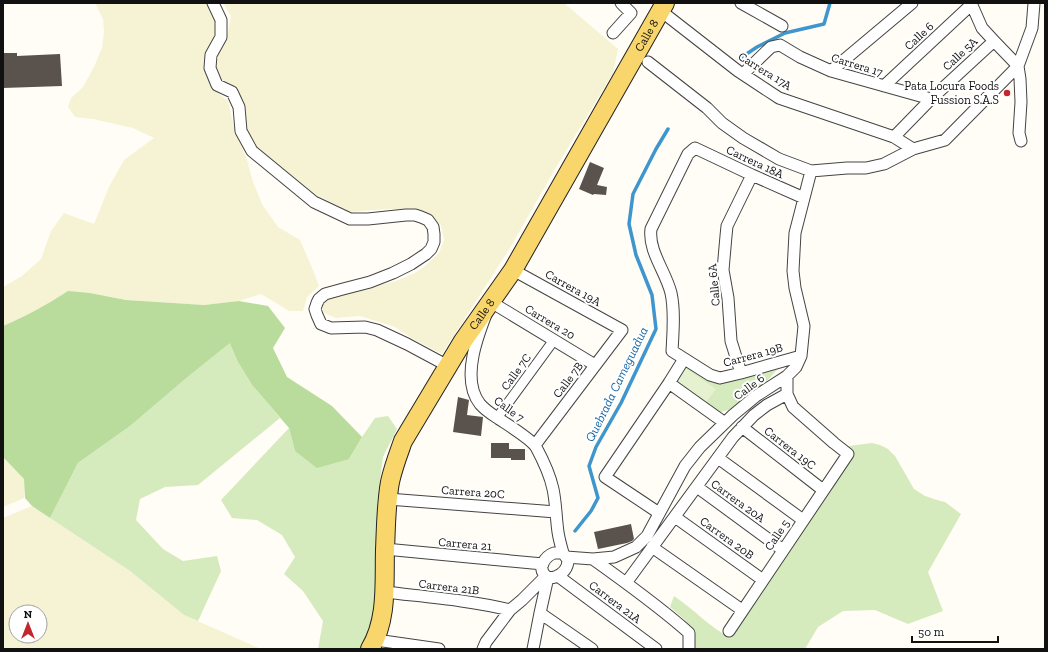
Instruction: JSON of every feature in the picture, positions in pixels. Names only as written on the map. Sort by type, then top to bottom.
[{"type":"main road","name":"Calle 8","points":[[373,644],[383,611],[385,592],[385,549],[388,499],[393,470],[403,441],[463,340],[513,270],[663,7]]},
{"type":"street","points":[[213,3],[221,20],[221,37],[211,55],[210,68],[217,86],[232,92],[239,107],[241,132],[252,151],[314,202],[350,219],[415,215],[421,216],[428,220],[433,226],[434,242],[431,249],[411,264],[370,282],[325,294],[319,299],[316,303],[315,309],[321,324],[331,328],[365,327],[377,330],[448,366]]},
{"type":"street","points":[[613,33],[631,13],[621,3]]},
{"type":"street","points":[[741,3],[782,26]]},
{"type":"street","points":[[830,72],[912,3]]},
{"type":"street","points":[[648,62],[706,108],[722,123],[743,138],[779,159],[811,171],[866,168],[884,164],[913,150],[945,140],[1018,66],[1032,28],[1034,3]]},
{"type":"street","points":[[972,4],[982,28],[1018,66],[1021,102],[1019,133],[1021,141]]},
{"type":"street","name":"Calle 6","points":[[884,86],[972,4]]},
{"type":"street","name":"Carrera 17A","points":[[663,7],[722,58],[779,98],[894,137],[913,150]]},
{"type":"street","name":"Calle 5A","points":[[894,137],[931,99],[994,41]]},
{"type":"street","name":"Carrera 17","points":[[740,72],[770,47],[780,45],[830,72],[931,99]]},
{"type":"street","name":"Carrera 18A","points":[[672,351],[673,308],[671,294],[650,236],[651,229],[688,154],[695,148],[804,198]]},
{"type":"street","name":"Calle 6","points":[[564,555],[588,559],[614,556],[636,546],[647,536],[685,466],[700,447],[733,415],[756,396],[787,376],[796,367],[800,356],[804,326],[795,288],[795,233],[811,171]]},
{"type":"street","name":"Calle 6A","points":[[741,373],[731,340],[728,298],[723,270],[727,226],[752,175]]},
{"type":"street","name":"Carrera 19A","points":[[513,270],[622,330]]},
{"type":"street","name":"Carrera 20","points":[[491,302],[596,365]]},
{"type":"street","name":"Calle 7","points":[[491,302],[480,328],[475,349],[471,379],[474,391],[480,404],[489,413],[535,445],[547,470],[553,489],[558,532],[564,555]]},
{"type":"street","name":"Calle 7B","points":[[535,445],[622,330]]},
{"type":"street","name":"Calle 7C","points":[[498,418],[554,340]]},
{"type":"street","name":"Carrera 19B","points":[[672,351],[710,375],[720,378],[800,356]]},
{"type":"street","points":[[659,513],[605,477],[684,359]]},
{"type":"street","points":[[626,583],[733,437],[754,414],[787,394],[787,376]]},
{"type":"street","points":[[669,383],[725,423]]},
{"type":"street","name":"Calle 5","points":[[729,631],[848,454],[793,407],[787,394]]},
{"type":"street","name":"Carrera 19C","points":[[742,427],[823,490]]},
{"type":"street","points":[[718,458],[803,520]]},
{"type":"street","name":"Carrera 20A","points":[[697,487],[783,550]]},
{"type":"street","name":"Carrera 20C","points":[[388,499],[556,512]]},
{"type":"street","name":"Carrera 20B","points":[[675,517],[763,580]]},
{"type":"street","name":"Calle 7","points":[[551,554],[558,532]]},
{"type":"street","points":[[652,547],[742,610]]},
{"type":"street","name":"Carrera 21","points":[[385,549],[543,564]]},
{"type":"street","points":[[483,649],[486,642],[510,610],[568,563],[568,560],[564,555],[554,553],[551,554],[544,562],[543,572],[554,574]]},
{"type":"street","points":[[588,559],[626,583],[678,623],[689,633],[689,649]]},
{"type":"street","name":"Calle 6","points":[[554,574],[588,559]]},
{"type":"street","points":[[534,649],[540,613],[554,574]]},
{"type":"street","name":"Carrera 21A","points":[[554,574],[656,649]]},
{"type":"street","name":"Carrera 21B","points":[[385,592],[460,600],[510,610]]},
{"type":"street","points":[[540,613],[592,649]]},
{"type":"street","points":[[373,644],[439,649]]},
{"type":"shaded area","points":[[95,3],[208,3],[215,14],[217,27],[206,70],[210,85],[228,101],[234,127],[262,204],[278,227],[300,240],[319,286],[307,297],[303,311],[289,311],[261,294],[239,301],[204,305],[126,300],[90,293],[47,305],[3,326],[3,287],[22,276],[41,259],[51,231],[64,213],[94,224],[109,187],[124,160],[154,138],[133,128],[93,119],[75,117],[68,107],[71,98],[83,87],[102,48],[104,32],[103,19]]},
{"type":"shaded area","points":[[223,3],[564,3],[618,49],[613,73],[555,169],[510,248],[442,354],[413,339],[395,327],[360,316],[336,318],[324,313],[321,304],[331,297],[396,281],[415,273],[424,267],[439,253],[444,240],[441,225],[428,215],[412,209],[349,212],[315,194],[255,146],[247,131],[242,99],[232,86],[222,80],[217,67],[217,53],[227,36],[231,16]]},
{"type":"shaded area","points":[[3,457],[25,479],[24,498],[3,507]]},
{"type":"shaded area","points":[[32,506],[130,571],[184,615],[261,649],[3,649],[3,518]]},
{"type":"green space","points":[[68,291],[90,293],[126,300],[204,305],[239,301],[268,306],[285,328],[273,348],[287,377],[332,406],[362,437],[349,459],[317,468],[295,451],[289,428],[252,385],[238,362],[230,343],[130,426],[78,463],[50,518],[32,506],[25,498],[24,479],[3,457],[3,326],[36,310]]},
{"type":"green space","points":[[231,342],[238,362],[252,385],[280,418],[198,485],[165,487],[140,499],[136,520],[163,549],[183,561],[217,556],[221,571],[198,621],[184,615],[130,571],[50,518],[78,463],[130,426]]},
{"type":"green space","points":[[679,361],[712,379],[782,364],[747,404],[712,415],[704,407],[663,380]]},
{"type":"green space","points":[[681,365],[716,389],[704,405],[670,380]]},
{"type":"green space","points":[[388,416],[397,429],[383,457],[377,503],[379,557],[372,634],[360,649],[318,649],[323,621],[303,591],[284,574],[295,557],[282,535],[257,520],[232,518],[221,500],[289,428],[295,451],[349,459],[375,418]]},
{"type":"green space","points":[[872,443],[888,449],[895,456],[914,489],[925,496],[945,502],[961,514],[928,572],[943,611],[908,624],[875,610],[843,611],[818,627],[805,649],[695,649],[693,632],[685,620],[670,607],[674,596],[709,624],[731,638],[853,458],[849,446]]},
{"type":"building","points":[[3,53],[17,53],[17,56],[60,54],[62,86],[3,88]]},
{"type":"building","points":[[590,162],[604,168],[597,185],[607,187],[606,195],[593,195],[579,189]]},
{"type":"building","points":[[458,397],[469,400],[467,415],[483,417],[481,436],[453,432]]},
{"type":"building","points":[[491,443],[509,443],[509,449],[525,449],[525,460],[491,458]]},
{"type":"building","points":[[631,524],[634,539],[632,541],[598,549],[594,532]]},
{"type":"waterway","name":"Quebrada Cameguadua","points":[[739,59],[757,47],[785,33],[824,24],[830,3]]},
{"type":"waterway","name":"Quebrada Cameguadua","points":[[575,531],[591,511],[598,498],[589,466],[596,447],[621,403],[656,329],[652,295],[636,255],[629,224],[633,194],[668,129]]},
{"type":"place","name":"Pata Locura Foods Fussion S.A.S","points":[[1007,93]]}]
